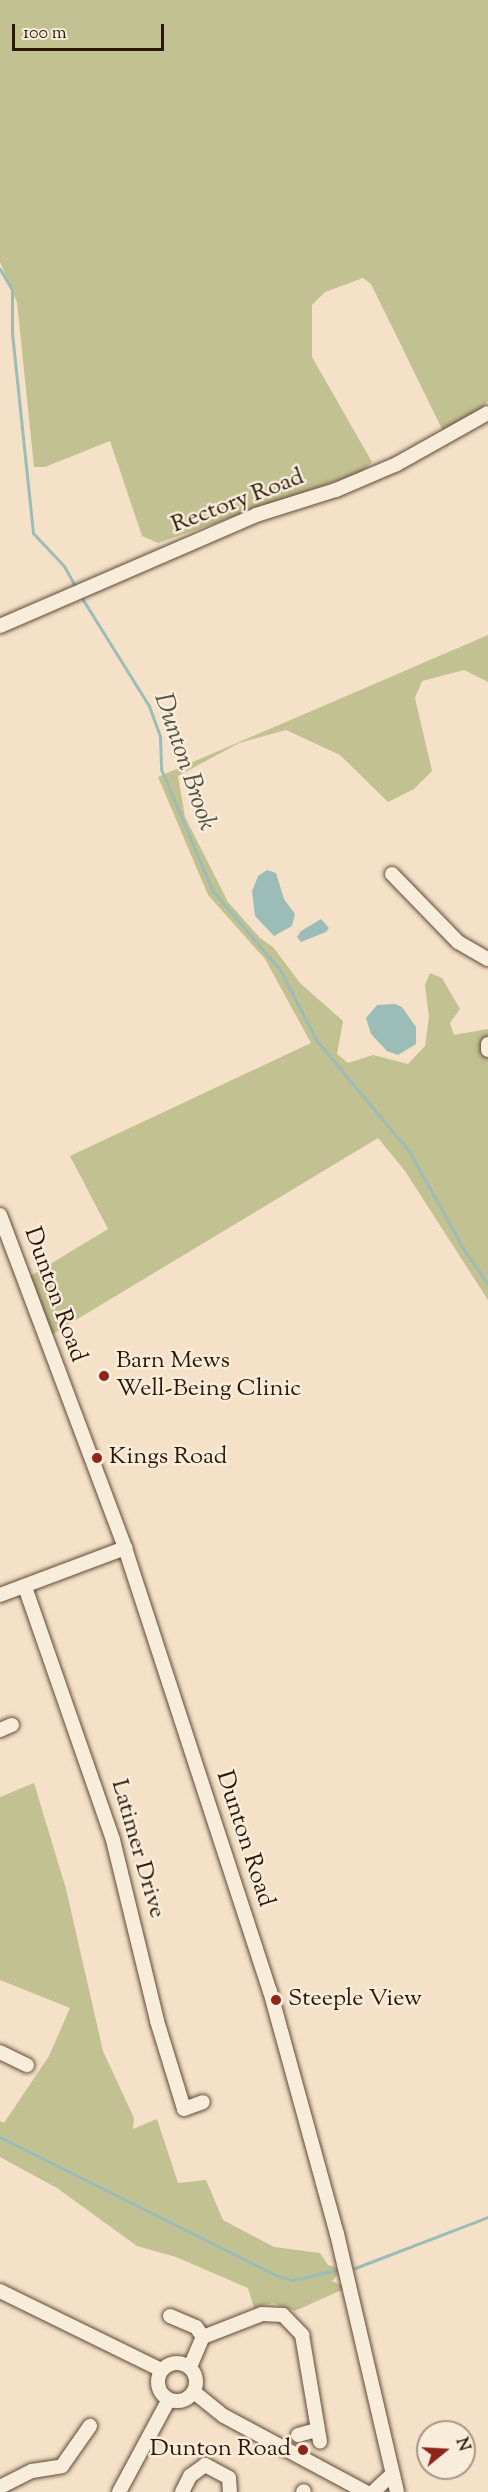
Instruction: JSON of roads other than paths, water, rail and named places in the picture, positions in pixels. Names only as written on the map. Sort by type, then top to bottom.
[{"type":"street","name":"Rectory Road","points":[[0,626],[256,515],[336,490],[397,464],[488,413]]},
{"type":"street","points":[[392,874],[458,942],[488,958]]},
{"type":"street","name":"Dunton Road","points":[[0,1215],[125,1548],[293,2068],[338,2234],[397,2492]]},
{"type":"street","points":[[0,1595],[125,1548]]},
{"type":"street","name":"Latimer Drive","points":[[25,1587],[113,1840],[157,2020],[184,2109],[203,2103]]},
{"type":"street","points":[[0,2052],[27,2065]]},
{"type":"street","points":[[0,2291],[161,2370]]},
{"type":"street","points":[[189,2367],[203,2337],[262,2314],[283,2315],[302,2335],[318,2435],[298,2434]]},
{"type":"street","points":[[171,2316],[183,2328],[196,2327],[203,2337]]},
{"type":"street","points":[[172,2363],[189,2367],[196,2378],[194,2392],[176,2403],[168,2401],[157,2383],[161,2370],[172,2363]]},
{"type":"street","points":[[194,2392],[224,2416],[366,2492]]},
{"type":"street","points":[[119,2492],[168,2401]]},
{"type":"street","points":[[0,2487],[32,2471],[62,2466],[90,2426]]},
{"type":"street","points":[[182,2492],[190,2476],[205,2465],[229,2478],[230,2492]]},
{"type":"street","points":[[373,2492],[392,2474]]},
{"type":"water","points":[[267,870],[276,873],[284,899],[295,914],[292,926],[274,936],[255,916],[252,891],[258,876]]},
{"type":"water","points":[[321,919],[329,928],[326,932],[301,942],[297,937],[301,931]]},
{"type":"water","points":[[395,1004],[402,1007],[416,1027],[416,1044],[398,1055],[387,1051],[371,1034],[366,1018],[377,1005]]},
{"type":"waterway","name":"Dunton Brook","points":[[0,269],[12,290],[12,333],[33,533],[64,566],[77,589]]},
{"type":"waterway","name":"Dunton Brook","points":[[80,595],[149,706],[160,737],[161,769],[212,890],[280,970],[317,1041],[409,1151],[464,1250],[488,1284]]},
{"type":"waterway","points":[[0,2137],[278,2276],[292,2280],[336,2270]]},
{"type":"waterway","points":[[355,2268],[488,2217]]},
{"type":"place","name":"Barn Mews Well-Being Clinic","points":[[104,1376]]},
{"type":"place","name":"Kings Road","points":[[97,1458]]},
{"type":"place","name":"Steeple View","points":[[276,2000]]},
{"type":"place","name":"Dunton Road","points":[[303,2450]]}]
